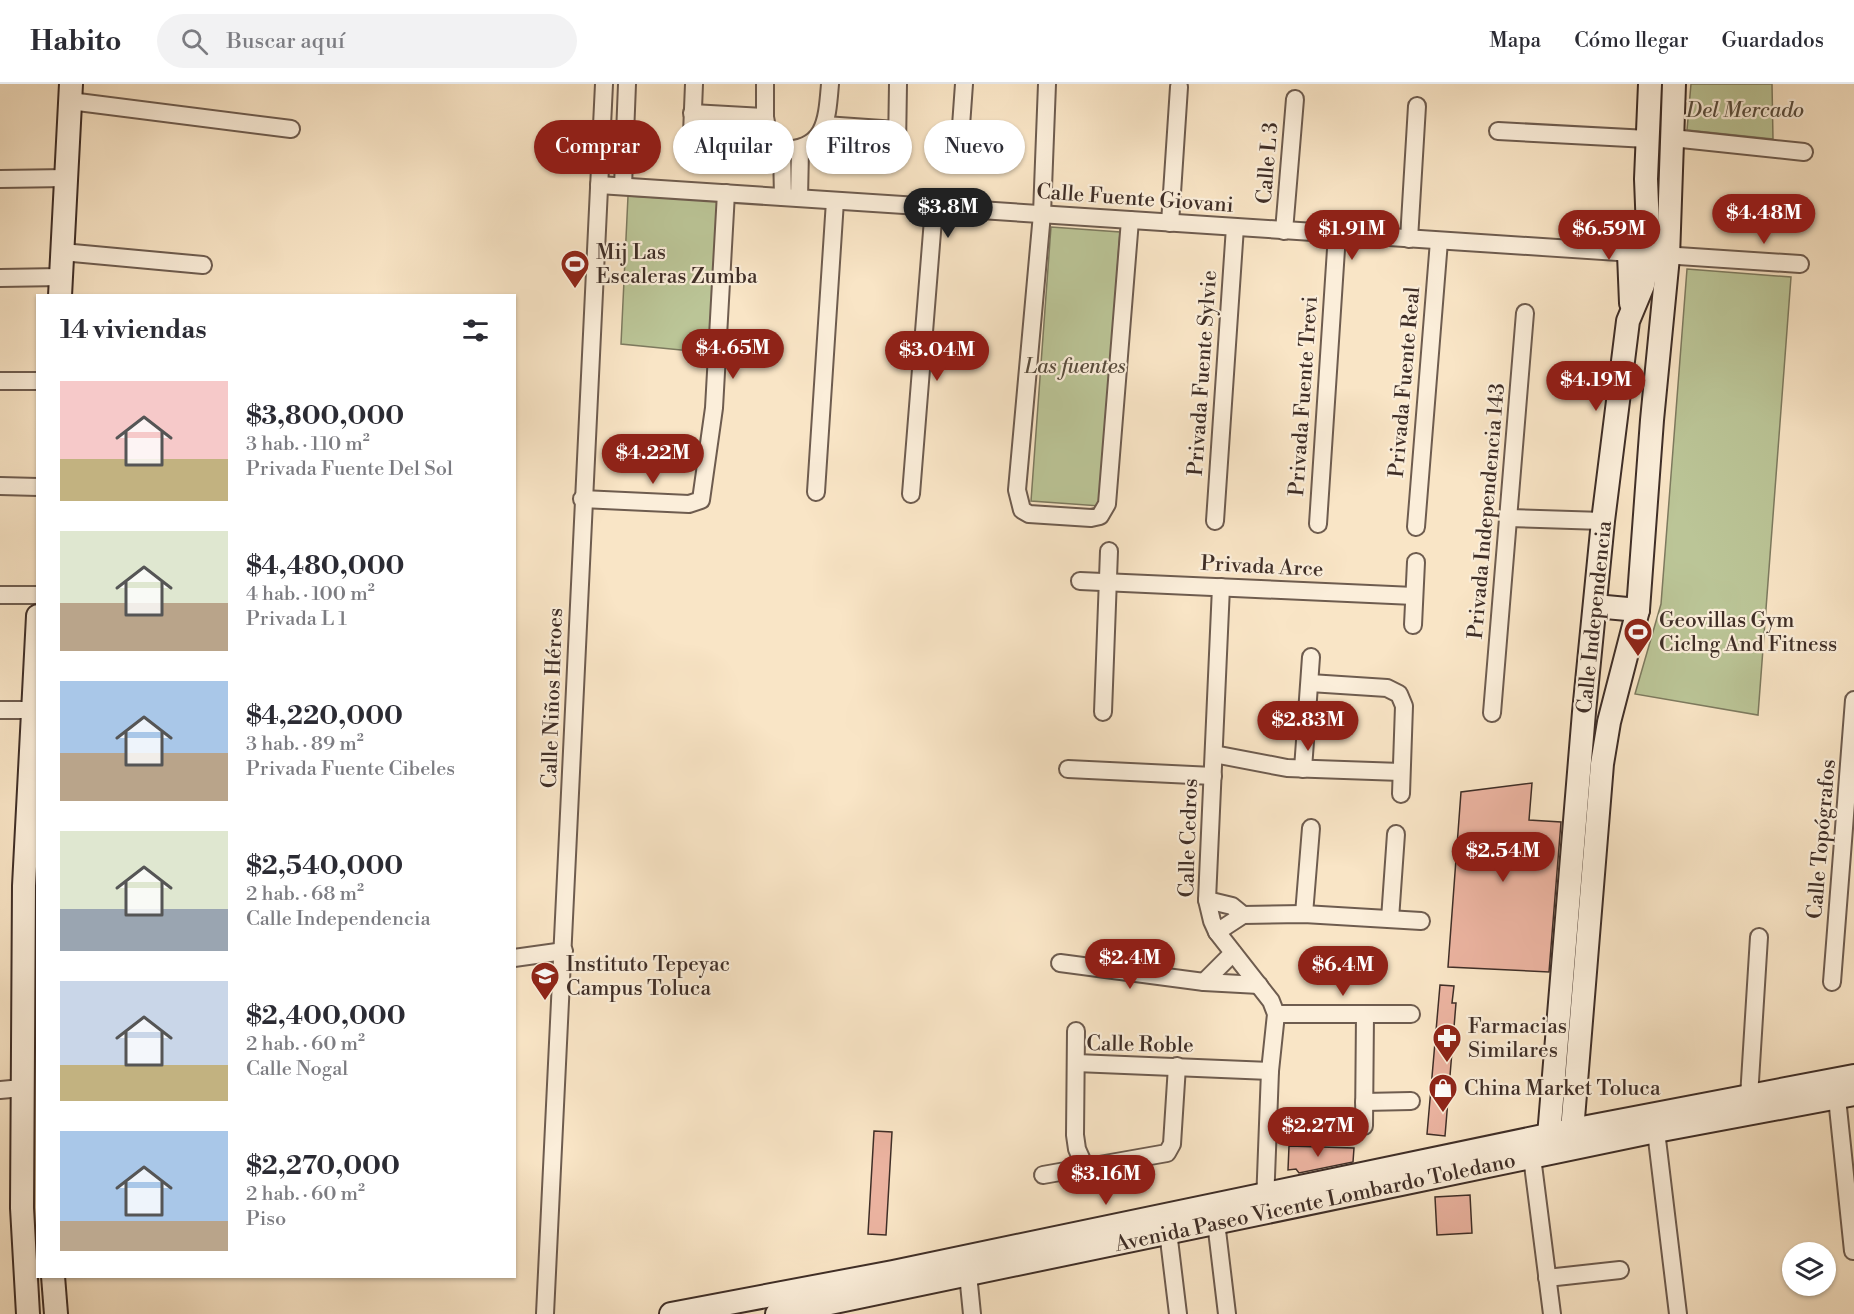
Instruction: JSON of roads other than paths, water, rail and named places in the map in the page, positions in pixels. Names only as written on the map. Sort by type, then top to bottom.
[{"type":"main road","name":"Calle Independencia","points":[[1572,1140],[1602,764],[1609,722],[1638,610],[1652,420],[1661,343],[1646,225],[1650,84]]},
{"type":"main road","name":"Calle Independencia","points":[[1543,1149],[1603,521],[1631,310],[1643,285],[1672,138],[1674,84]]},
{"type":"main road","points":[[60,286],[71,92]]},
{"type":"main road","points":[[1631,310],[1654,328],[1661,343]]},
{"type":"main road","points":[[1595,606],[1638,610]]},
{"type":"main road","points":[[28,1314],[22,1208],[30,1139],[11,1089],[36,654]]},
{"type":"main road","name":"Avenida Paseo Vicente Lombardo Toledano","points":[[1572,1140],[1656,1131],[1854,1076]]},
{"type":"main road","name":"Avenida Paseo Vicente Lombardo Toledano","points":[[671,1314],[1265,1204],[1751,1105],[1846,1096]]},
{"type":"main road","name":"Avenida Paseo Vicente Lombardo Toledano","points":[[777,1314],[968,1274],[1167,1222],[1216,1222],[1265,1204]]},
{"type":"main road","points":[[53,1278],[56,1314]]},
{"type":"street","name":"Calle Niños Héroes","points":[[545,1314],[564,951],[582,499],[604,84]]},
{"type":"street","points":[[623,186],[627,84]]},
{"type":"street","points":[[692,120],[694,84]]},
{"type":"street","points":[[765,84],[766,120]]},
{"type":"street","points":[[826,120],[830,84]]},
{"type":"street","points":[[896,120],[898,84]]},
{"type":"street","points":[[961,120],[964,84]]},
{"type":"street","points":[[1047,84],[1042,214],[1018,503],[1022,510],[1042,516],[1100,516],[1107,504],[1130,220]]},
{"type":"street","points":[[1170,223],[1179,87]]},
{"type":"street","points":[[71,92],[291,129]]},
{"type":"street","name":"Calle L 3","points":[[1284,231],[1295,99]]},
{"type":"street","points":[[1409,239],[1417,106]]},
{"type":"street","points":[[692,113],[765,117]]},
{"type":"street","points":[[1498,131],[1648,139]]},
{"type":"street","points":[[1672,138],[1804,152]]},
{"type":"street","points":[[794,150],[806,148]]},
{"type":"street","points":[[791,197],[800,150]]},
{"type":"street","points":[[787,174],[791,197]]},
{"type":"street","points":[[0,179],[67,178]]},
{"type":"street","name":"Calle Fuente Giovani","points":[[599,185],[1649,256],[1800,264]]},
{"type":"street","points":[[582,499],[688,504],[701,500],[714,408],[726,193]]},
{"type":"street","points":[[816,492],[835,201]]},
{"type":"street","points":[[911,494],[934,207]]},
{"type":"street","name":"Privada Fuente Sylvie","points":[[1215,521],[1235,227]]},
{"type":"street","name":"Privada Fuente Trevi","points":[[1318,524],[1337,234]]},
{"type":"street","name":"Privada Fuente Real","points":[[1416,527],[1439,241]]},
{"type":"street","points":[[62,252],[203,265]]},
{"type":"street","points":[[0,278],[60,286]]},
{"type":"street","name":"Privada Independencia 143","points":[[1492,712],[1525,313]]},
{"type":"street","points":[[0,381],[36,381]]},
{"type":"street","points":[[0,486],[36,487]]},
{"type":"street","points":[[1508,518],[1603,521]]},
{"type":"street","points":[[1103,712],[1109,550]]},
{"type":"street","points":[[1413,625],[1416,562]]},
{"type":"street","name":"Privada Arce","points":[[1080,581],[1414,596]]},
{"type":"street","name":"Calle Cedros","points":[[1221,587],[1207,900],[1212,921],[1218,932],[1271,1001],[1276,1014]]},
{"type":"street","points":[[0,595],[36,595]]},
{"type":"street","points":[[1303,769],[1311,657]]},
{"type":"street","points":[[1310,683],[1387,688],[1399,694],[1404,706],[1401,794]]},
{"type":"street","name":"Calle Topógrafos","points":[[1832,982],[1854,700]]},
{"type":"street","points":[[0,710],[33,710]]},
{"type":"street","points":[[1214,754],[1303,769],[1401,772]]},
{"type":"street","points":[[1068,769],[1213,776]]},
{"type":"street","points":[[1304,914],[1311,828]]},
{"type":"street","points":[[1390,919],[1396,834]]},
{"type":"street","points":[[1207,900],[1232,906],[1243,915]]},
{"type":"street","points":[[1218,932],[1243,915],[1304,914],[1421,921]]},
{"type":"street","points":[[1751,1105],[1759,937]]},
{"type":"street","points":[[516,958],[564,951]]},
{"type":"street","points":[[1204,982],[1233,952]]},
{"type":"street","points":[[1060,963],[1204,982],[1259,985]]},
{"type":"street","points":[[1265,1204],[1270,1071],[1276,1014],[1411,1014]]},
{"type":"street","points":[[1364,1126],[1365,1014]]},
{"type":"street","points":[[1076,1031],[1076,1063]]},
{"type":"street","name":"Calle Roble","points":[[1085,1167],[1077,1149],[1075,1135],[1076,1063],[1270,1071]]},
{"type":"street","points":[[1043,1175],[1167,1153],[1172,1144],[1177,1066]]},
{"type":"street","points":[[1846,1096],[1853,1251]]},
{"type":"street","points":[[1364,1102],[1411,1101]]},
{"type":"street","points":[[1656,1131],[1678,1314]]},
{"type":"street","points":[[1543,1149],[1547,1278],[1552,1314]]},
{"type":"street","points":[[1167,1222],[1178,1314]]},
{"type":"street","points":[[1216,1222],[1227,1314]]},
{"type":"street","points":[[1547,1278],[1620,1270]]},
{"type":"street","points":[[968,1274],[972,1314]]},
{"type":"place","name":"Mij Las Escaleras Zumba","points":[[575,290]]},
{"type":"place","name":"Geovillas Gym Ciclng And Fitness","points":[[1638,658]]},
{"type":"place","name":"Instituto Tepeyac Campus Toluca","points":[[545,1002]]},
{"type":"place","name":"Farmacias Similares","points":[[1447,1064]]},
{"type":"place","name":"China Market Toluca","points":[[1443,1114]]},
{"type":"park label","name":"Del Mercado","points":[[1745,110]]},
{"type":"park label","name":"Las fuentes","points":[[1075,366]]}]
